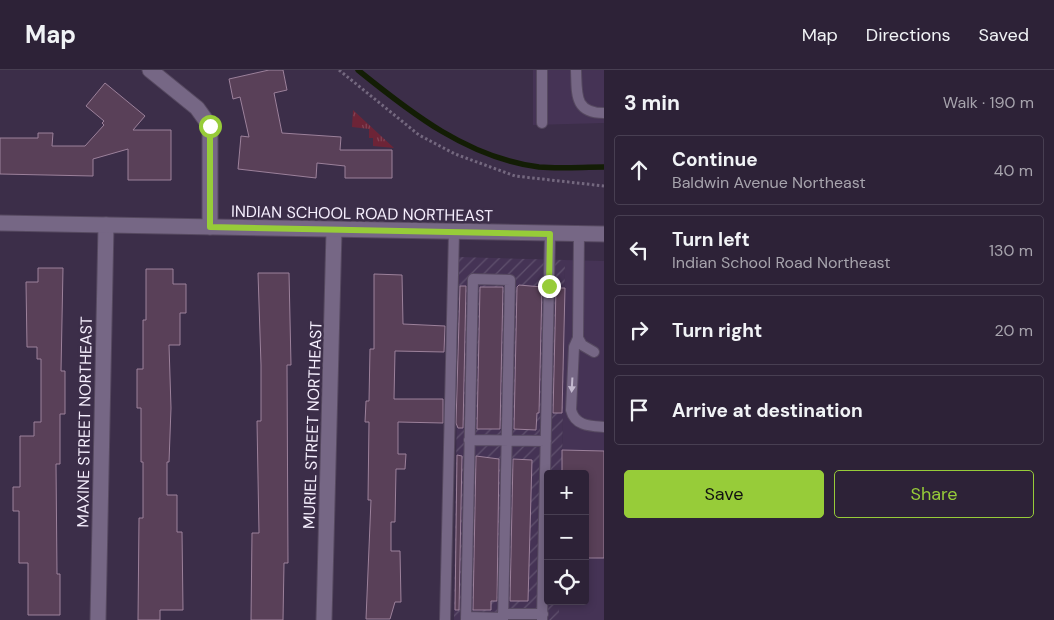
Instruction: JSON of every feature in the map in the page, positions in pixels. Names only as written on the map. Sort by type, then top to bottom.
[{"type":"street","points":[[150,70],[197,108],[210,126],[210,227]]},
{"type":"street","name":"INDIAN SCHOOL ROAD NORTHEAST","points":[[0,223],[334,231],[604,234]]},
{"type":"street","name":"MAXINE STREET NORTHEAST","points":[[98,620],[106,225]]},
{"type":"street","name":"MURIEL STREET NORTHEAST","points":[[324,620],[334,231]]},
{"type":"lane","points":[[542,70],[542,123]]},
{"type":"lane","points":[[576,70],[576,92],[581,106],[591,113],[604,113]]},
{"type":"lane","points":[[445,620],[454,232]]},
{"type":"lane","points":[[503,617],[510,280],[472,279],[466,619],[543,617],[550,234]]},
{"type":"lane","points":[[579,234],[578,338],[574,347],[572,414],[574,418],[585,426],[604,427]]},
{"type":"lane","points":[[578,338],[582,345],[594,352]]},
{"type":"lane","points":[[469,440],[546,441]]},
{"type":"path","points":[[340,70],[419,134],[455,154],[515,176],[604,186]]},
{"type":"shaded area","points":[[533,70],[604,70],[604,123],[533,125]]},
{"type":"shaded area","points":[[459,257],[565,260],[562,470],[544,470],[544,605],[559,605],[559,620],[454,620]]},
{"type":"shaded area","points":[[565,260],[604,261],[604,620],[559,620],[559,605],[589,605],[589,470],[562,470]]},
{"type":"green space","points":[[353,110],[394,148],[373,146],[373,138],[369,138],[369,129],[352,127]]},
{"type":"building","points":[[269,70],[283,70],[287,90],[274,93],[282,133],[341,137],[340,150],[392,150],[392,178],[345,178],[345,166],[317,163],[316,178],[238,169],[241,136],[249,137],[240,97],[233,99],[229,79]]},
{"type":"building","points":[[105,83],[145,116],[133,130],[171,130],[171,180],[128,180],[128,149],[93,159],[93,176],[0,174],[0,138],[38,138],[38,133],[53,133],[52,146],[85,146],[104,125],[102,123],[104,121],[86,106]]},
{"type":"building","points":[[38,268],[63,268],[61,371],[65,371],[65,414],[60,414],[60,464],[56,464],[57,574],[60,574],[60,615],[28,615],[28,563],[19,563],[19,511],[13,511],[13,487],[20,487],[20,436],[34,436],[34,422],[41,422],[41,359],[37,359],[37,347],[27,347],[26,282],[38,282]]},
{"type":"building","points":[[146,269],[173,269],[173,284],[186,284],[186,313],[180,313],[180,345],[169,345],[171,408],[169,462],[167,462],[167,495],[177,495],[177,532],[182,532],[183,610],[160,610],[160,620],[138,620],[139,518],[143,518],[143,462],[141,462],[141,408],[137,408],[137,369],[143,369],[143,320],[146,320]]},
{"type":"building","points":[[258,273],[289,273],[291,365],[287,365],[288,563],[284,563],[283,620],[251,620],[252,533],[259,533],[257,421],[261,421],[261,365]]},
{"type":"building","points":[[374,274],[402,275],[403,324],[445,326],[444,352],[395,351],[394,399],[443,399],[443,423],[398,422],[398,454],[406,454],[405,469],[396,469],[395,522],[391,522],[391,551],[400,551],[401,602],[395,602],[390,619],[366,619],[371,500],[368,500],[369,422],[365,422],[366,401],[369,401],[370,349],[374,349]]},
{"type":"building","points":[[519,285],[542,287],[539,413],[537,413],[536,430],[514,429],[517,287]]},
{"type":"building","points":[[460,286],[466,286],[463,428],[458,428],[456,423]]},
{"type":"building","points":[[480,287],[503,287],[500,429],[477,429]]},
{"type":"building","points":[[556,288],[565,288],[562,413],[553,413]]},
{"type":"building","points":[[562,450],[604,451],[604,558],[589,558],[589,470],[562,470]]},
{"type":"building","points":[[457,455],[462,456],[459,610],[455,610]]},
{"type":"building","points":[[476,456],[499,459],[497,601],[491,601],[491,610],[473,610]]},
{"type":"building","points":[[513,459],[532,460],[528,601],[510,601]]},
{"type":"waterway","points":[[358,70],[420,117],[465,144],[488,154],[513,162],[539,167],[604,167]]},
{"type":"route","points":[[210,126],[210,227],[550,234],[549,286]]}]
